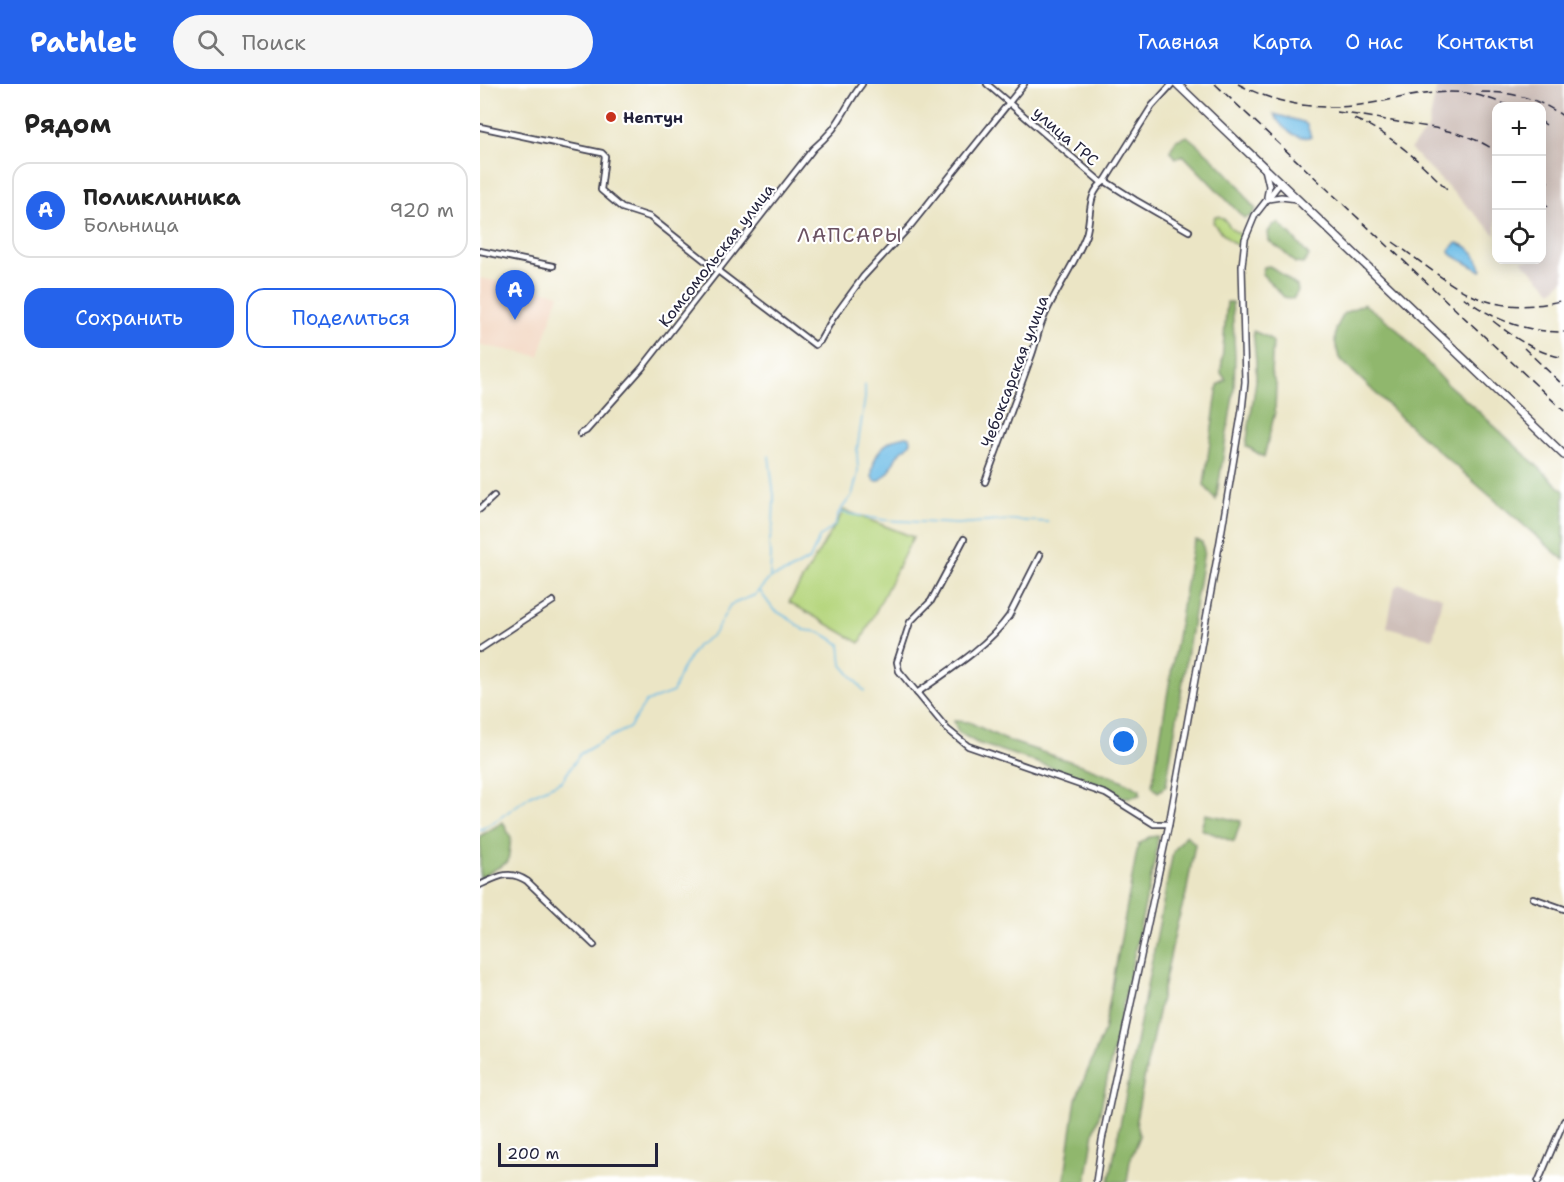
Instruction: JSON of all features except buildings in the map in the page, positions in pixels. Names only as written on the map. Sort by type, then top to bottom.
[{"type":"highway","points":[[1174,84],[1564,455]]},
{"type":"street","name":"Комсомольская улица","points":[[580,434],[586,431],[642,368],[813,149],[835,127],[862,84]]},
{"type":"street","name":"улица ГРС","points":[[987,84],[1080,165],[1103,182],[1189,231]]},
{"type":"street","points":[[480,127],[602,153],[605,156],[601,190],[622,208],[650,217],[815,345],[863,277],[911,225],[1024,84]]},
{"type":"street","name":"Чебоксарская улица","points":[[985,482],[1034,350],[1043,318],[1087,233],[1090,205],[1094,193],[1152,106],[1174,84]]},
{"type":"street","points":[[1265,169],[1269,186],[1266,199]]},
{"type":"street","points":[[1096,1182],[1102,1140],[1169,824],[1243,401],[1245,382],[1243,252],[1255,215],[1280,183]]},
{"type":"street","points":[[1266,199],[1281,197],[1297,200]]},
{"type":"street","points":[[480,250],[553,266]]},
{"type":"street","points":[[480,509],[494,496]]},
{"type":"street","points":[[964,539],[931,601],[910,622],[897,662],[899,671],[947,729],[968,746],[1106,794],[1154,824],[1169,824]]},
{"type":"street","points":[[917,693],[960,662],[1004,623],[1040,555]]},
{"type":"street","points":[[480,650],[553,601]]},
{"type":"street","points":[[480,885],[508,874],[520,876],[594,945]]},
{"type":"street","points":[[1533,898],[1564,909]]},
{"type":"street","points":[[1538,1182],[1564,1121]]},
{"type":"shaded area","points":[[1437,84],[1564,84],[1564,280],[1552,291],[1525,264],[1546,264],[1546,102],[1492,102],[1492,231],[1410,149],[1428,129]]},
{"type":"shaded area","points":[[480,278],[559,294],[539,356],[480,345]]},
{"type":"shaded area","points":[[1400,584],[1442,597],[1433,639],[1387,627],[1395,587]]},
{"type":"green space","points":[[1187,136],[1239,186],[1256,209],[1251,216],[1244,218],[1183,155],[1176,158],[1170,151],[1176,140]]},
{"type":"green space","points":[[1215,216],[1224,219],[1233,230],[1242,235],[1242,241],[1238,246],[1215,225],[1213,222]]},
{"type":"green space","points":[[1278,223],[1309,256],[1303,264],[1295,263],[1269,241],[1268,232],[1273,225]]},
{"type":"green space","points":[[1269,266],[1297,286],[1298,291],[1293,299],[1284,297],[1262,274],[1264,267]]},
{"type":"green space","points":[[1227,302],[1232,302],[1234,390],[1216,500],[1204,485],[1218,385],[1226,380],[1221,373]]},
{"type":"green space","points":[[1364,304],[1394,326],[1445,382],[1564,491],[1564,560],[1413,429],[1339,358],[1335,341],[1336,329],[1344,313]]},
{"type":"green space","points":[[1253,331],[1273,342],[1271,374],[1276,384],[1275,412],[1264,457],[1246,446],[1256,381]]},
{"type":"green space","points":[[844,510],[913,537],[860,643],[789,602]]},
{"type":"green space","points":[[1196,540],[1202,542],[1204,551],[1166,786],[1158,792],[1152,786],[1192,548]]},
{"type":"green space","points":[[954,721],[969,722],[1006,740],[1119,779],[1140,790],[1140,795],[1120,797],[1096,783],[977,743],[958,732]]},
{"type":"green space","points":[[1205,814],[1241,821],[1234,842],[1201,829]]},
{"type":"green space","points":[[503,822],[511,838],[508,862],[480,878],[480,836]]},
{"type":"green space","points":[[1186,835],[1195,844],[1136,1120],[1140,1136],[1130,1161],[1127,1182],[1109,1182],[1173,852]]},
{"type":"green space","points":[[1158,836],[1156,854],[1094,1132],[1086,1182],[1064,1182],[1076,1099],[1104,1031],[1138,845],[1149,837]]},
{"type":"water","points":[[1274,114],[1303,122],[1307,125],[1311,137],[1289,132]]},
{"type":"water","points":[[1457,243],[1467,247],[1473,253],[1481,271],[1450,254],[1449,250]]},
{"type":"water","points":[[905,436],[910,437],[909,445],[897,456],[888,474],[879,481],[875,481],[872,477],[874,462],[880,450],[891,441]]},
{"type":"waterway","points":[[840,511],[852,495],[858,473],[857,450],[865,385]]},
{"type":"waterway","points":[[769,456],[774,496],[773,525],[769,544],[770,577]]},
{"type":"waterway","points":[[480,830],[531,795],[562,781],[580,754],[629,728],[646,702],[673,692],[681,671],[697,646],[714,634],[730,605],[755,595],[770,578],[789,571],[810,559],[819,538],[835,525],[839,512],[884,520],[957,524],[1011,520],[1048,522]]},
{"type":"waterway","points":[[759,590],[773,609],[804,630],[820,632],[840,644],[842,665],[864,691]]},
{"type":"railway","points":[[1215,84],[1564,411]]},
{"type":"railway","points":[[1238,84],[1273,99],[1311,106],[1352,106],[1450,92],[1477,95],[1499,102]]},
{"type":"railway","points":[[1481,92],[1525,97],[1555,110],[1564,117]]},
{"type":"railway","points":[[1337,112],[1452,132],[1464,135],[1492,148]]},
{"type":"railway","points":[[1354,119],[1393,140],[1448,190]]},
{"type":"railway","points":[[1546,180],[1551,185]]},
{"type":"railway","points":[[1546,204],[1550,209]]},
{"type":"railway","points":[[1393,242],[1456,287],[1488,302],[1521,306],[1564,300]]},
{"type":"railway","points":[[1463,297],[1486,312],[1511,323],[1536,330],[1564,332]]},
{"type":"railway","points":[[1493,321],[1526,344],[1564,358]]},
{"type":"railway","points":[[1524,348],[1564,386]]},
{"type":"place","name":"Нептун","points":[[611,117]]},
{"type":"place","name":"Поликлиника","points":[[515,320]]},
{"type":"district","name":"ЛАПСАРЫ","points":[[850,235]]}]
